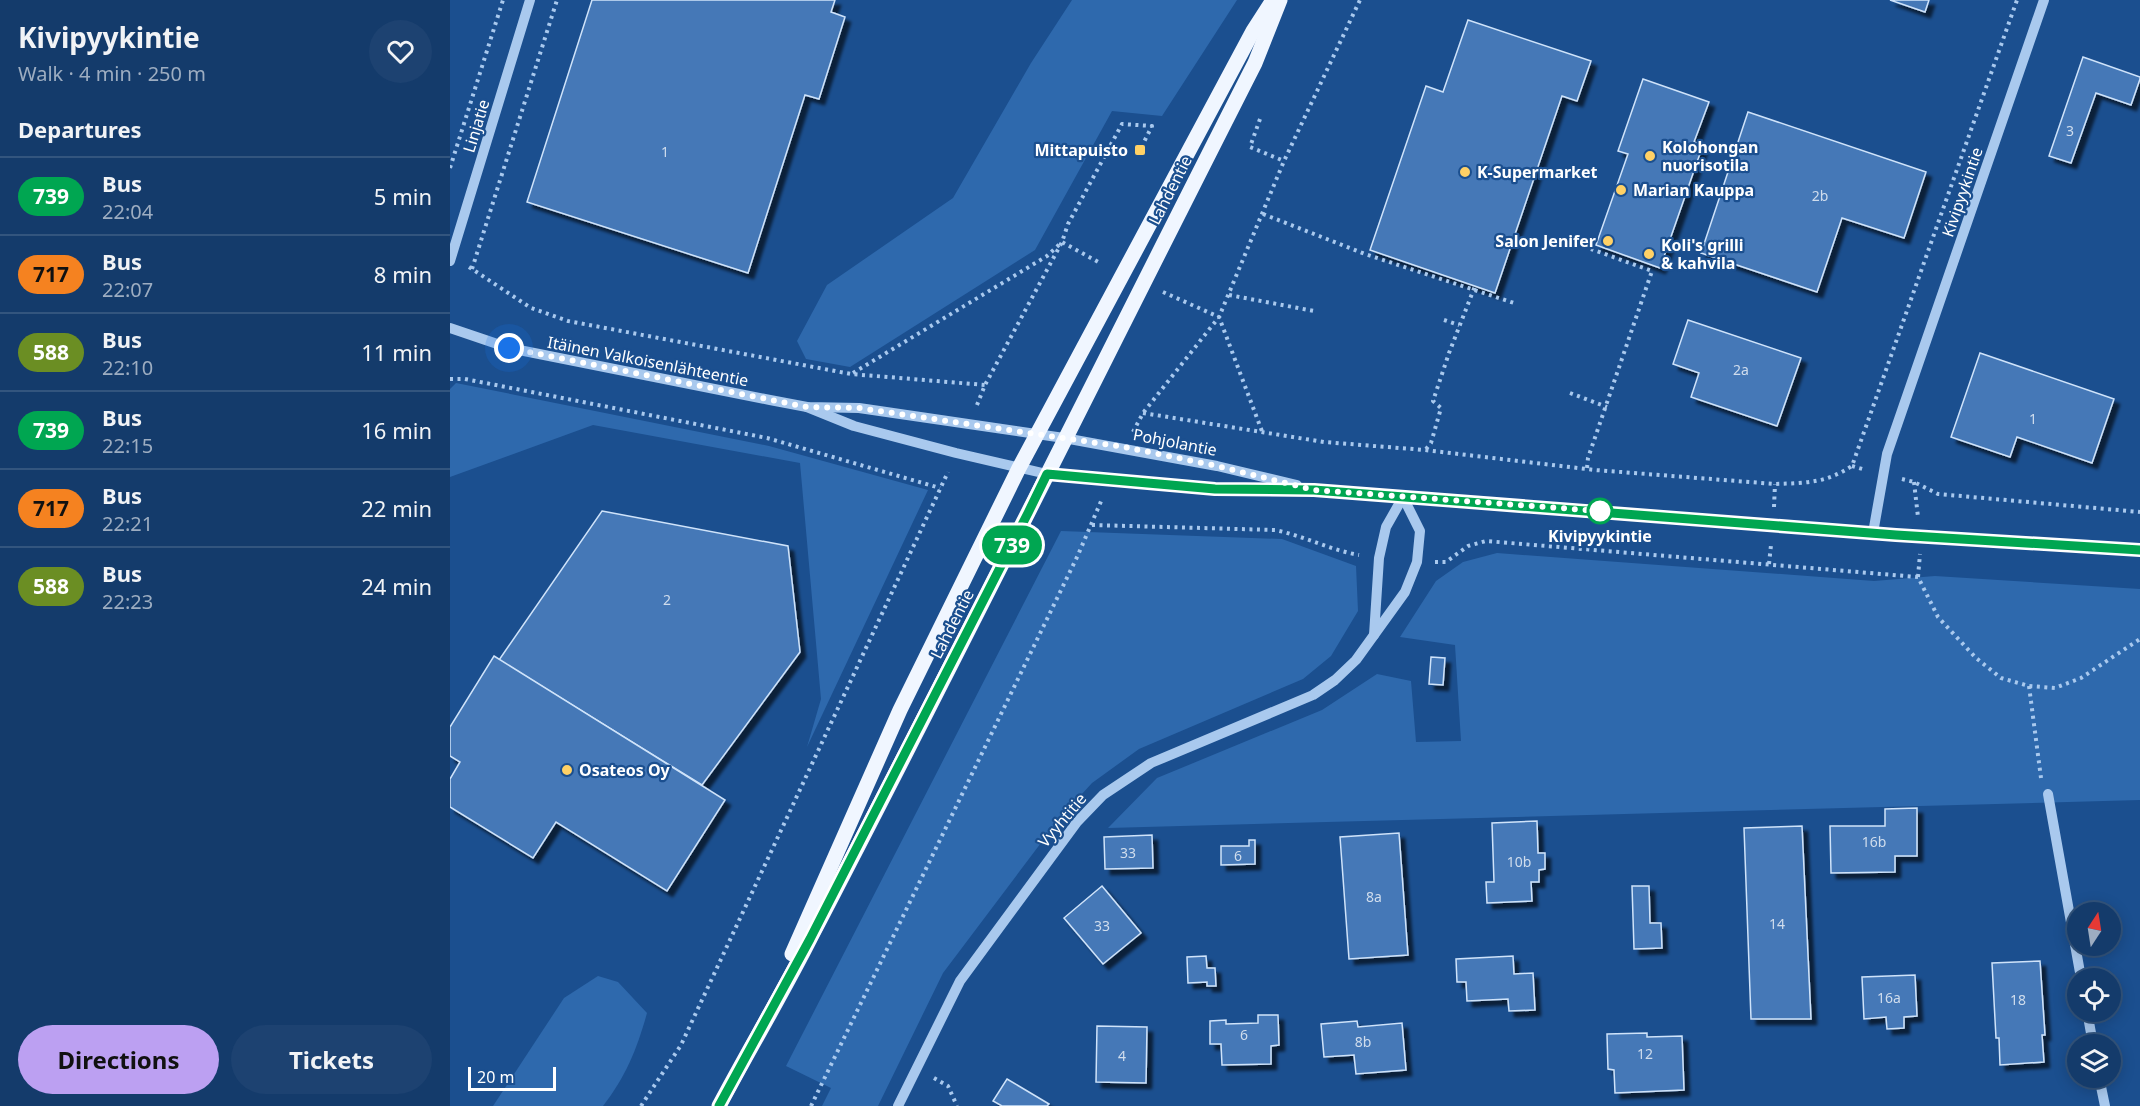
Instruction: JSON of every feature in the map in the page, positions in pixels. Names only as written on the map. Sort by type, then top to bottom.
[{"type":"main road","name":"Lahdentie","points":[[757,1034],[900,710],[1019,468],[1253,31],[1272,0]]},
{"type":"main road","name":"Lahdentie","points":[[719,1106],[816,929],[1028,513],[1255,63],[1280,0]]},
{"type":"street","name":"Linjatie","points":[[450,261],[530,0]]},
{"type":"street","name":"Kivipyykintie","points":[[1873,533],[1887,454],[2044,0]]},
{"type":"street","name":"Itäinen Valkoisenlähteentie","points":[[450,328],[509,348],[807,407],[859,408],[1064,438]]},
{"type":"street","name":"Itäinen Valkoisenlähteentie","points":[[807,407],[854,426],[1047,474]]},
{"type":"street","name":"Pohjolantie","points":[[1064,438],[1217,466],[1314,490]]},
{"type":"street","name":"Pohjolantie","points":[[1047,474],[1215,489],[1314,490],[1873,533],[2140,550]]},
{"type":"street","points":[[1374,635],[1376,590],[1386,527],[1402,497]]},
{"type":"street","name":"Vyyhtitie","points":[[898,1106],[960,981],[1077,822],[1103,795],[1151,763],[1313,695],[1335,680],[1356,660],[1405,592],[1417,562],[1420,531],[1402,497]]},
{"type":"street","points":[[2048,794],[2079,968]]},
{"type":"street","points":[[2101,1088],[2105,1106]]},
{"type":"path","points":[[450,168],[503,0]]},
{"type":"path","points":[[557,0],[472,269],[531,308],[554,317],[851,374],[985,385]]},
{"type":"path","points":[[1360,0],[1284,161],[1219,317],[1143,413],[1324,442],[1425,450],[1587,469],[1775,484],[1805,483],[1836,476],[1852,466],[2017,0]]},
{"type":"path","points":[[1260,119],[1250,147],[1284,161]]},
{"type":"path","points":[[977,405],[985,385],[1062,242],[1068,224],[1122,124],[1152,126],[1140,150]]},
{"type":"path","points":[[1263,214],[1365,254],[1514,303]]},
{"type":"path","points":[[851,374],[1047,256],[1062,242]]},
{"type":"path","points":[[1062,242],[1100,263]]},
{"type":"path","points":[[1587,469],[1588,458],[1652,271],[1591,249]]},
{"type":"path","points":[[1425,450],[1431,443],[1441,408],[1433,401],[1474,288]]},
{"type":"path","points":[[1162,291],[1219,317],[1263,434]]},
{"type":"path","points":[[1229,296],[1314,311]]},
{"type":"path","points":[[1444,320],[1459,325]]},
{"type":"path","points":[[451,380],[465,379],[767,438],[940,488]]},
{"type":"path","points":[[1570,393],[1607,407]]},
{"type":"path","points":[[641,1106],[681,1045],[947,475]]},
{"type":"path","points":[[1914,482],[1938,494],[2140,512]]},
{"type":"path","points":[[812,1106],[1091,525],[1275,530],[1296,534],[1343,552]]},
{"type":"path","points":[[1446,562],[1468,546],[1486,541],[1918,577],[1938,617],[1976,658],[2001,678],[2029,686],[2055,688],[2081,678],[2140,639]]},
{"type":"path","points":[[2029,686],[2041,779],[2048,794]]},
{"type":"path","points":[[917,1068],[948,1086],[957,1106]]},
{"type":"shaded area","points":[[1072,0],[1237,0],[1162,116],[1112,111],[1035,250],[850,367],[806,359],[797,341],[827,285],[953,198],[1031,63]]},
{"type":"shaded area","points":[[456,383],[769,446],[928,490],[807,747],[821,699],[800,463],[593,425],[450,477],[450,389]]},
{"type":"shaded area","points":[[1061,531],[1282,539],[1356,566],[1358,611],[1331,656],[1303,679],[1139,749],[1092,783],[1059,819],[943,973],[878,1106],[822,1106],[831,1088],[786,1066]]},
{"type":"shaded area","points":[[1497,553],[1874,581],[1935,576],[2140,589],[2140,800],[1108,828],[1157,778],[1322,710],[1377,674],[1411,681],[1416,742],[1461,741],[1455,645],[1400,637],[1436,581],[1463,562]]},
{"type":"shaded area","points":[[598,976],[618,982],[647,1013],[630,1062],[603,1106],[493,1106],[564,998]]},
{"type":"building","points":[[592,0],[835,0],[831,12],[845,17],[819,99],[805,95],[748,273],[527,202]]},
{"type":"building","points":[[1890,0],[1929,0],[1925,12]]},
{"type":"building","points":[[1468,20],[1591,61],[1577,101],[1562,96],[1495,293],[1370,250],[1426,86],[1443,92]]},
{"type":"building","points":[[2083,57],[2140,77],[2140,79],[2131,105],[2096,93],[2071,163],[2049,156]]},
{"type":"building","points":[[1643,79],[1709,102],[1694,142],[1703,145],[1660,268],[1596,245],[1628,154],[1618,151]]},
{"type":"building","points":[[1748,112],[1926,172],[1904,238],[1842,218],[1817,292],[1701,253]]},
{"type":"building","points":[[1688,320],[1801,358],[1777,426],[1691,397],[1699,373],[1673,364]]},
{"type":"building","points":[[1980,353],[2114,399],[2092,463],[2017,437],[2010,457],[1951,437]]},
{"type":"building","points":[[602,511],[788,546],[800,652],[702,785],[499,660]]},
{"type":"building","name":"Osateos Oy","points":[[494,656],[725,800],[667,891],[556,822],[533,858],[450,807],[450,779],[460,762],[450,756],[450,727]]},
{"type":"building","points":[[1431,657],[1445,658],[1443,685],[1429,684]]},
{"type":"building","points":[[1917,808],[1917,856],[1895,856],[1895,872],[1831,873],[1830,826],[1885,826],[1885,809]]},
{"type":"building","points":[[1537,821],[1538,853],[1545,853],[1545,869],[1539,870],[1539,882],[1531,882],[1532,901],[1487,903],[1486,882],[1494,882],[1492,823]]},
{"type":"building","points":[[1802,826],[1811,1019],[1751,1019],[1744,828]]},
{"type":"building","points":[[1399,833],[1408,955],[1349,959],[1340,837]]},
{"type":"building","points":[[1152,835],[1153,868],[1105,869],[1104,837]]},
{"type":"building","points":[[1249,840],[1255,840],[1255,864],[1221,865],[1221,846],[1249,846]]},
{"type":"building","points":[[1102,886],[1141,933],[1103,964],[1064,918]]},
{"type":"building","points":[[1632,886],[1649,886],[1650,923],[1661,923],[1662,948],[1634,949]]},
{"type":"building","points":[[1206,956],[1207,968],[1215,968],[1216,986],[1207,986],[1207,982],[1188,983],[1187,957]]},
{"type":"building","points":[[1513,956],[1514,974],[1533,973],[1535,1010],[1509,1011],[1508,999],[1467,1001],[1466,982],[1457,982],[1456,959]]},
{"type":"building","points":[[2040,961],[2045,1035],[2042,1035],[2044,1062],[2000,1065],[1999,1038],[1996,1038],[1992,963]]},
{"type":"building","points":[[1915,975],[1917,1016],[1904,1017],[1904,1028],[1887,1029],[1886,1017],[1864,1019],[1862,977]]},
{"type":"building","points":[[1258,1015],[1278,1015],[1279,1045],[1271,1046],[1271,1064],[1222,1065],[1221,1044],[1210,1044],[1210,1021],[1226,1020],[1226,1024],[1258,1023]]},
{"type":"building","points":[[1357,1021],[1358,1027],[1402,1023],[1406,1070],[1356,1074],[1354,1055],[1324,1057],[1321,1024]]},
{"type":"building","points":[[1097,1026],[1147,1027],[1146,1083],[1096,1082]]},
{"type":"building","points":[[1647,1033],[1647,1037],[1682,1036],[1684,1090],[1615,1093],[1614,1070],[1608,1069],[1607,1034]]},
{"type":"building","points":[[1007,1079],[1049,1104],[1047,1106],[1002,1106],[993,1101]]},
{"type":"bus line","name":"739","points":[[719,1106],[810,939],[1047,474],[1215,489],[1314,490],[1636,513],[1896,535],[2140,550]]},
{"type":"place","name":"Mittapuisto","points":[[1140,150]]},
{"type":"place","name":"Kolohongan nuorisotila","points":[[1650,156]]},
{"type":"place","name":"K-Supermarket","points":[[1465,172]]},
{"type":"place","name":"Marian Kauppa","points":[[1621,190]]},
{"type":"place","name":"Salon Jenifer","points":[[1608,241]]},
{"type":"place","name":"Koli's grilli & kahvila","points":[[1649,254]]},
{"type":"place","name":"Kivipyykintie","points":[[1600,511]]},
{"type":"place","name":"Osateos Oy","points":[[567,770]]},
{"type":"route","points":[[509,348],[807,407],[859,408],[1124,447],[1217,466],[1314,490],[1600,511]]}]
